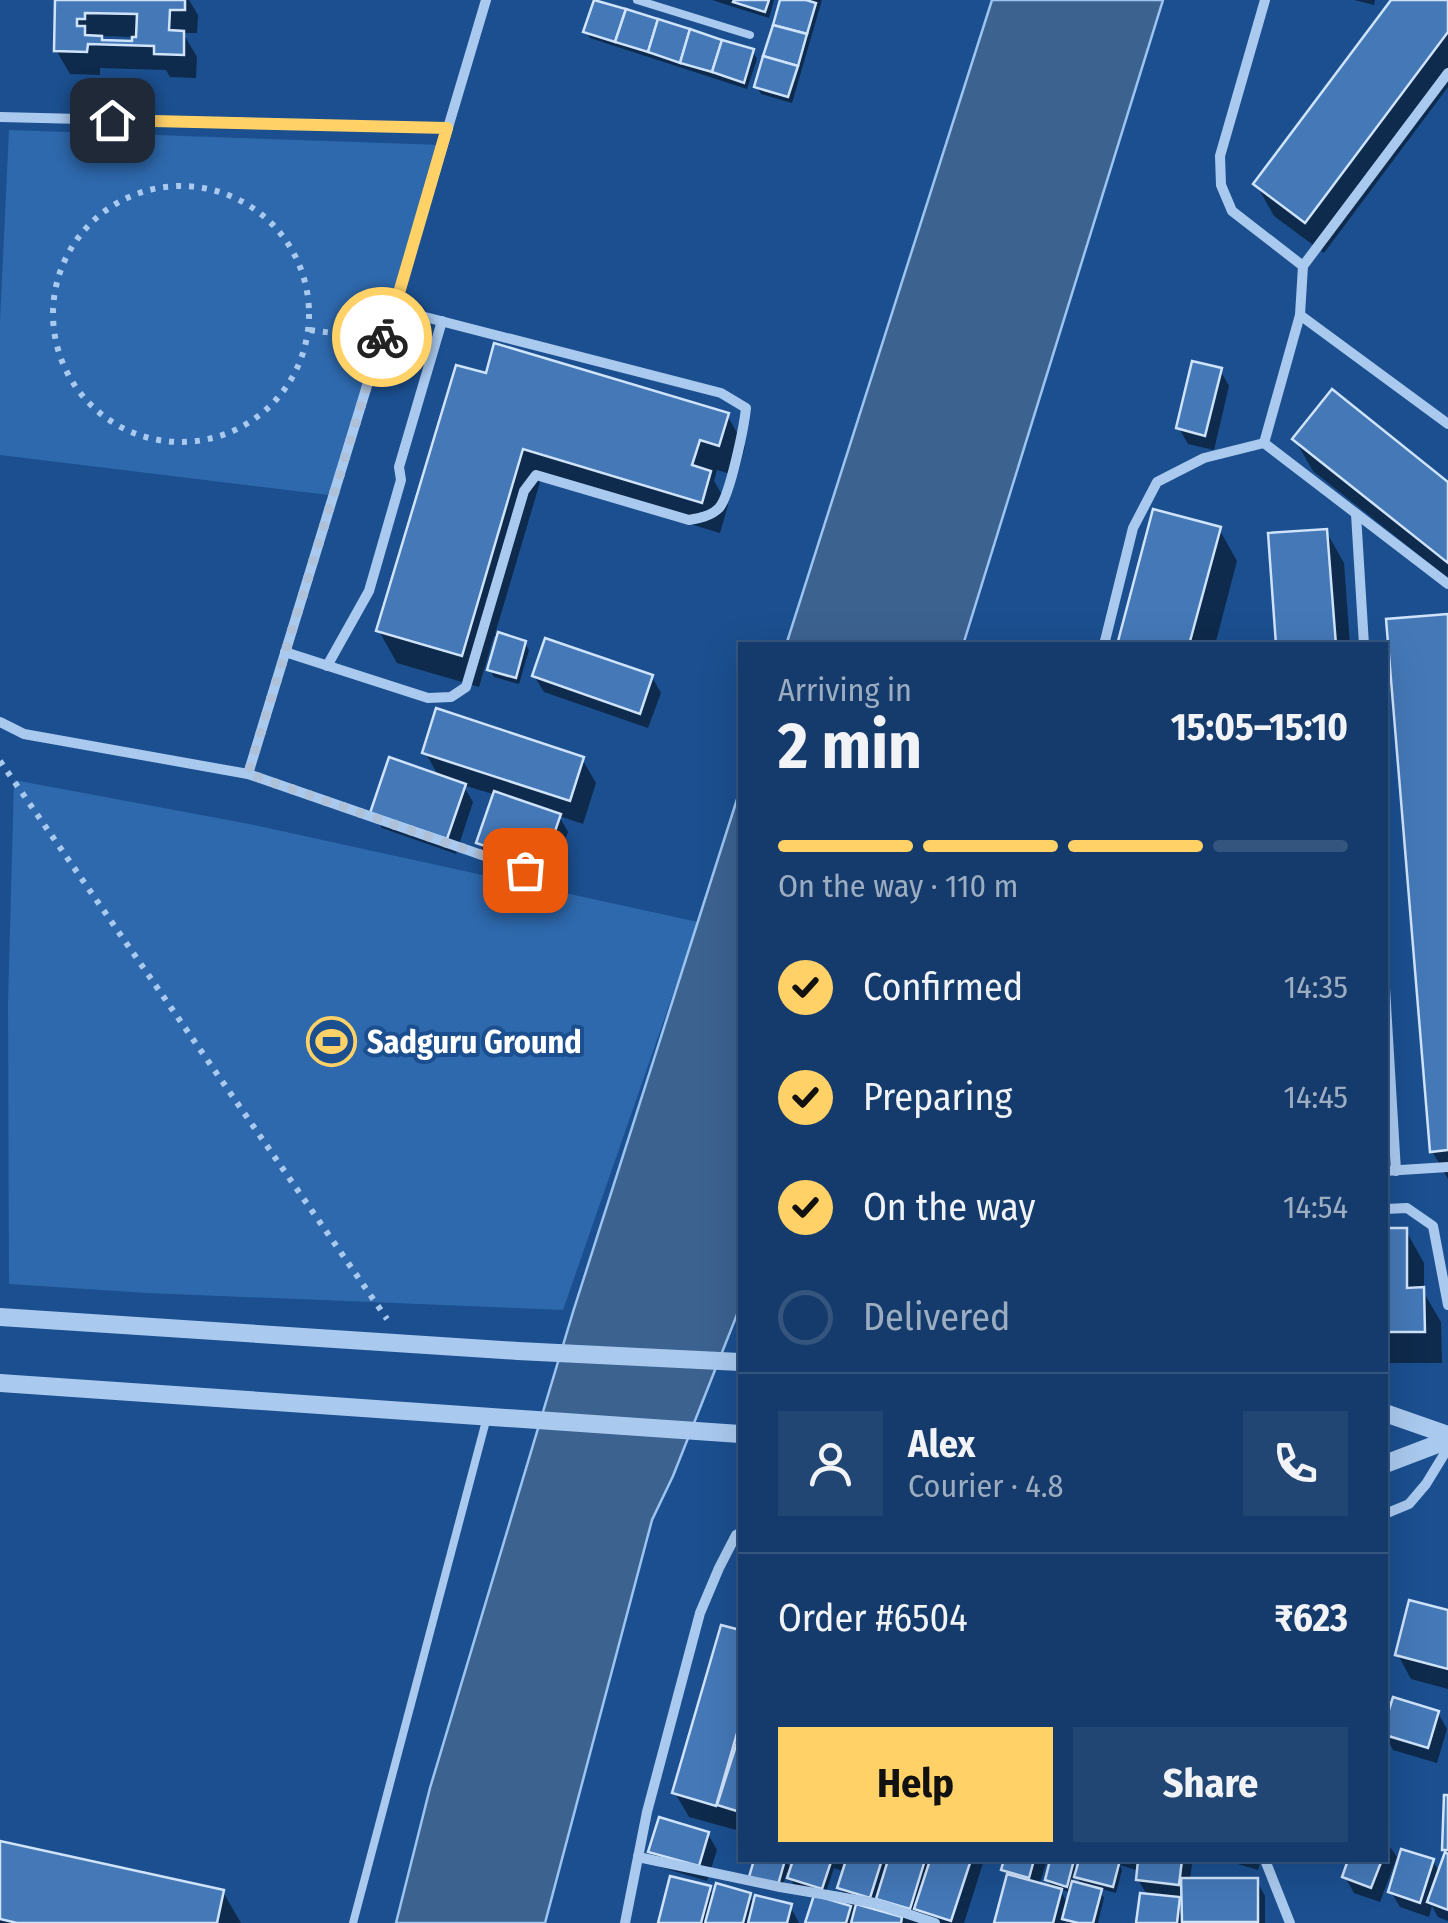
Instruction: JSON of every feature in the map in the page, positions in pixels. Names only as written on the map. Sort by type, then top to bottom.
[{"type":"street","points":[[248,774],[381,340],[394,310],[486,0]]},
{"type":"street","points":[[1266,0],[1220,156],[1221,185],[1232,211],[1304,266]]},
{"type":"street","points":[[1264,443],[1300,316],[1304,266],[1448,73]]},
{"type":"street","points":[[0,117],[447,128]]},
{"type":"street","points":[[285,652],[428,698],[450,696],[466,687],[524,491],[536,476],[690,520],[709,516],[722,506],[744,432],[746,408],[721,392],[394,310]]},
{"type":"street","points":[[1300,316],[1448,424]]},
{"type":"street","points":[[328,666],[368,591],[401,480],[399,466],[442,321]]},
{"type":"street","points":[[1264,443],[1448,584]]},
{"type":"street","points":[[1105,642],[1133,528],[1157,482],[1204,458],[1264,443]]},
{"type":"street","points":[[1356,514],[1364,642]]},
{"type":"street","points":[[0,722],[24,734],[248,774],[525,870]]},
{"type":"street","points":[[1388,1098],[1390,1171],[1448,1167]]},
{"type":"street","points":[[1388,1208],[1408,1208],[1433,1226],[1448,1305]]},
{"type":"street","points":[[0,1317],[738,1362]]},
{"type":"street","points":[[0,1383],[738,1434]]},
{"type":"street","points":[[1388,1414],[1448,1438]]},
{"type":"street","points":[[1388,1463],[1448,1438]]},
{"type":"street","points":[[1388,1513],[1409,1504],[1448,1448]]},
{"type":"street","points":[[625,1923],[647,1812],[700,1613],[718,1568],[738,1534]]},
{"type":"street","points":[[638,1856],[875,1903],[935,1923]]},
{"type":"street","points":[[1266,1862],[1290,1923]]},
{"type":"lane","points":[[637,0],[750,35]]},
{"type":"lane","points":[[353,1923],[487,1417]]},
{"type":"path","points":[[164,186],[197,186],[230,195],[260,211],[283,235],[301,264],[309,297],[310,330],[301,363],[284,392],[260,416],[232,432],[199,442],[165,442],[132,433],[103,416],[79,392],[62,363],[53,331],[53,298],[61,264],[78,236],[102,212],[131,195],[164,186]]},
{"type":"path","points":[[310,330],[381,340]]},
{"type":"path","points":[[0,761],[401,1342]]},
{"type":"shaded area","points":[[992,0],[1163,0],[964,642],[787,642]]},
{"type":"shaded area","points":[[9,130],[443,145],[337,496],[0,455],[0,321]]},
{"type":"shaded area","name":"Sadguru Ground","points":[[14,780],[249,824],[698,922],[563,1310],[9,1284],[8,1004]]},
{"type":"shaded area","points":[[738,796],[738,1312],[652,1520],[545,1923],[396,1923],[430,1788],[573,1312]]},
{"type":"building","points":[[55,0],[185,0],[185,10],[170,10],[169,30],[184,31],[184,55],[154,54],[154,46],[88,44],[87,52],[54,51]],"holes":[[[85,13],[137,14],[136,37],[132,41],[102,40],[102,36],[85,35],[85,26],[77,26],[77,19],[85,19]]]},
{"type":"building","points":[[594,0],[626,9],[615,42],[583,32]]},
{"type":"building","points":[[734,0],[769,0],[765,12]]},
{"type":"building","points":[[780,0],[816,3],[807,34],[773,25]]},
{"type":"building","points":[[1391,0],[1448,0],[1448,32],[1305,223],[1253,184]]},
{"type":"building","points":[[626,9],[658,19],[648,52],[615,42]]},
{"type":"building","points":[[658,19],[690,29],[680,63],[648,52]]},
{"type":"building","points":[[773,25],[807,34],[798,66],[763,56]]},
{"type":"building","points":[[690,29],[722,40],[712,72],[680,63]]},
{"type":"building","points":[[722,40],[754,49],[744,83],[712,72]]},
{"type":"building","points":[[763,56],[798,66],[788,97],[754,87]]},
{"type":"building","points":[[494,343],[729,413],[719,446],[700,440],[692,465],[711,471],[702,503],[523,449],[462,656],[376,631],[456,365],[486,373]]},
{"type":"building","points":[[1192,361],[1222,368],[1205,436],[1176,428]]},
{"type":"building","points":[[1332,389],[1448,482],[1448,563],[1292,439]]},
{"type":"building","points":[[1153,509],[1221,527],[1190,642],[1118,642]]},
{"type":"building","points":[[1327,529],[1336,642],[1276,642],[1268,533]]},
{"type":"building","points":[[1448,614],[1448,1150],[1430,1152],[1388,642],[1386,619]]},
{"type":"building","points":[[498,632],[526,641],[516,678],[487,670]]},
{"type":"building","points":[[545,638],[653,675],[640,714],[532,676]]},
{"type":"building","points":[[436,708],[584,757],[570,801],[422,753]]},
{"type":"building","points":[[389,757],[466,784],[447,839],[370,813]]},
{"type":"building","points":[[494,791],[561,814],[543,866],[476,843]]},
{"type":"building","points":[[1388,1228],[1407,1228],[1407,1288],[1424,1287],[1425,1332],[1388,1332]]},
{"type":"building","points":[[1409,1600],[1448,1610],[1448,1669],[1395,1655]]},
{"type":"building","points":[[721,1625],[738,1629],[738,1730],[716,1806],[672,1793]]},
{"type":"building","points":[[1393,1697],[1439,1711],[1428,1748],[1388,1736]]},
{"type":"building","points":[[738,1739],[738,1811],[717,1805]]},
{"type":"building","points":[[1444,1795],[1448,1795],[1448,1850],[1442,1850]]},
{"type":"building","points":[[659,1817],[709,1832],[699,1866],[648,1852]]},
{"type":"building","points":[[0,1841],[224,1890],[217,1923],[17,1923],[0,1919]]},
{"type":"building","points":[[1401,1849],[1434,1859],[1420,1903],[1388,1892]]},
{"type":"building","points":[[1445,1852],[1448,1854],[1448,1910],[1427,1902]]},
{"type":"building","points":[[753,1862],[784,1862],[778,1885],[749,1877]]},
{"type":"building","points":[[792,1862],[831,1862],[822,1889],[787,1878]]},
{"type":"building","points":[[845,1862],[881,1862],[870,1898],[837,1888]]},
{"type":"building","points":[[887,1862],[924,1862],[910,1909],[876,1899]]},
{"type":"building","points":[[929,1862],[970,1862],[951,1921],[914,1909]]},
{"type":"building","points":[[1003,1862],[1033,1862],[1029,1878],[1001,1870]]},
{"type":"building","points":[[1050,1862],[1073,1862],[1067,1887],[1045,1880]]},
{"type":"building","points":[[1078,1862],[1119,1862],[1113,1887],[1074,1877]]},
{"type":"building","points":[[1138,1862],[1182,1862],[1179,1885],[1136,1880]]},
{"type":"building","points":[[1347,1862],[1381,1862],[1371,1888],[1342,1877]]},
{"type":"building","points":[[1007,1874],[1062,1889],[1053,1923],[994,1923]]},
{"type":"building","points":[[670,1876],[711,1886],[701,1923],[658,1923]]},
{"type":"building","points":[[1181,1878],[1258,1878],[1258,1922],[1182,1922]]},
{"type":"building","points":[[1072,1881],[1102,1889],[1093,1923],[1062,1919]]},
{"type":"building","points":[[716,1883],[751,1893],[743,1923],[705,1923]]},
{"type":"building","points":[[1140,1893],[1180,1897],[1177,1923],[1136,1923]]},
{"type":"building","points":[[755,1895],[792,1904],[787,1923],[748,1923]]},
{"type":"building","points":[[814,1895],[851,1906],[846,1923],[805,1923]]},
{"type":"building","points":[[856,1904],[902,1917],[901,1923],[851,1923]]},
{"type":"way so far","points":[[382,337],[248,774],[525,870]]},
{"type":"place","name":"Sadguru Ground","points":[[332,1042]]},
{"type":"route","points":[[112,120],[447,128],[394,310],[382,337]]}]
